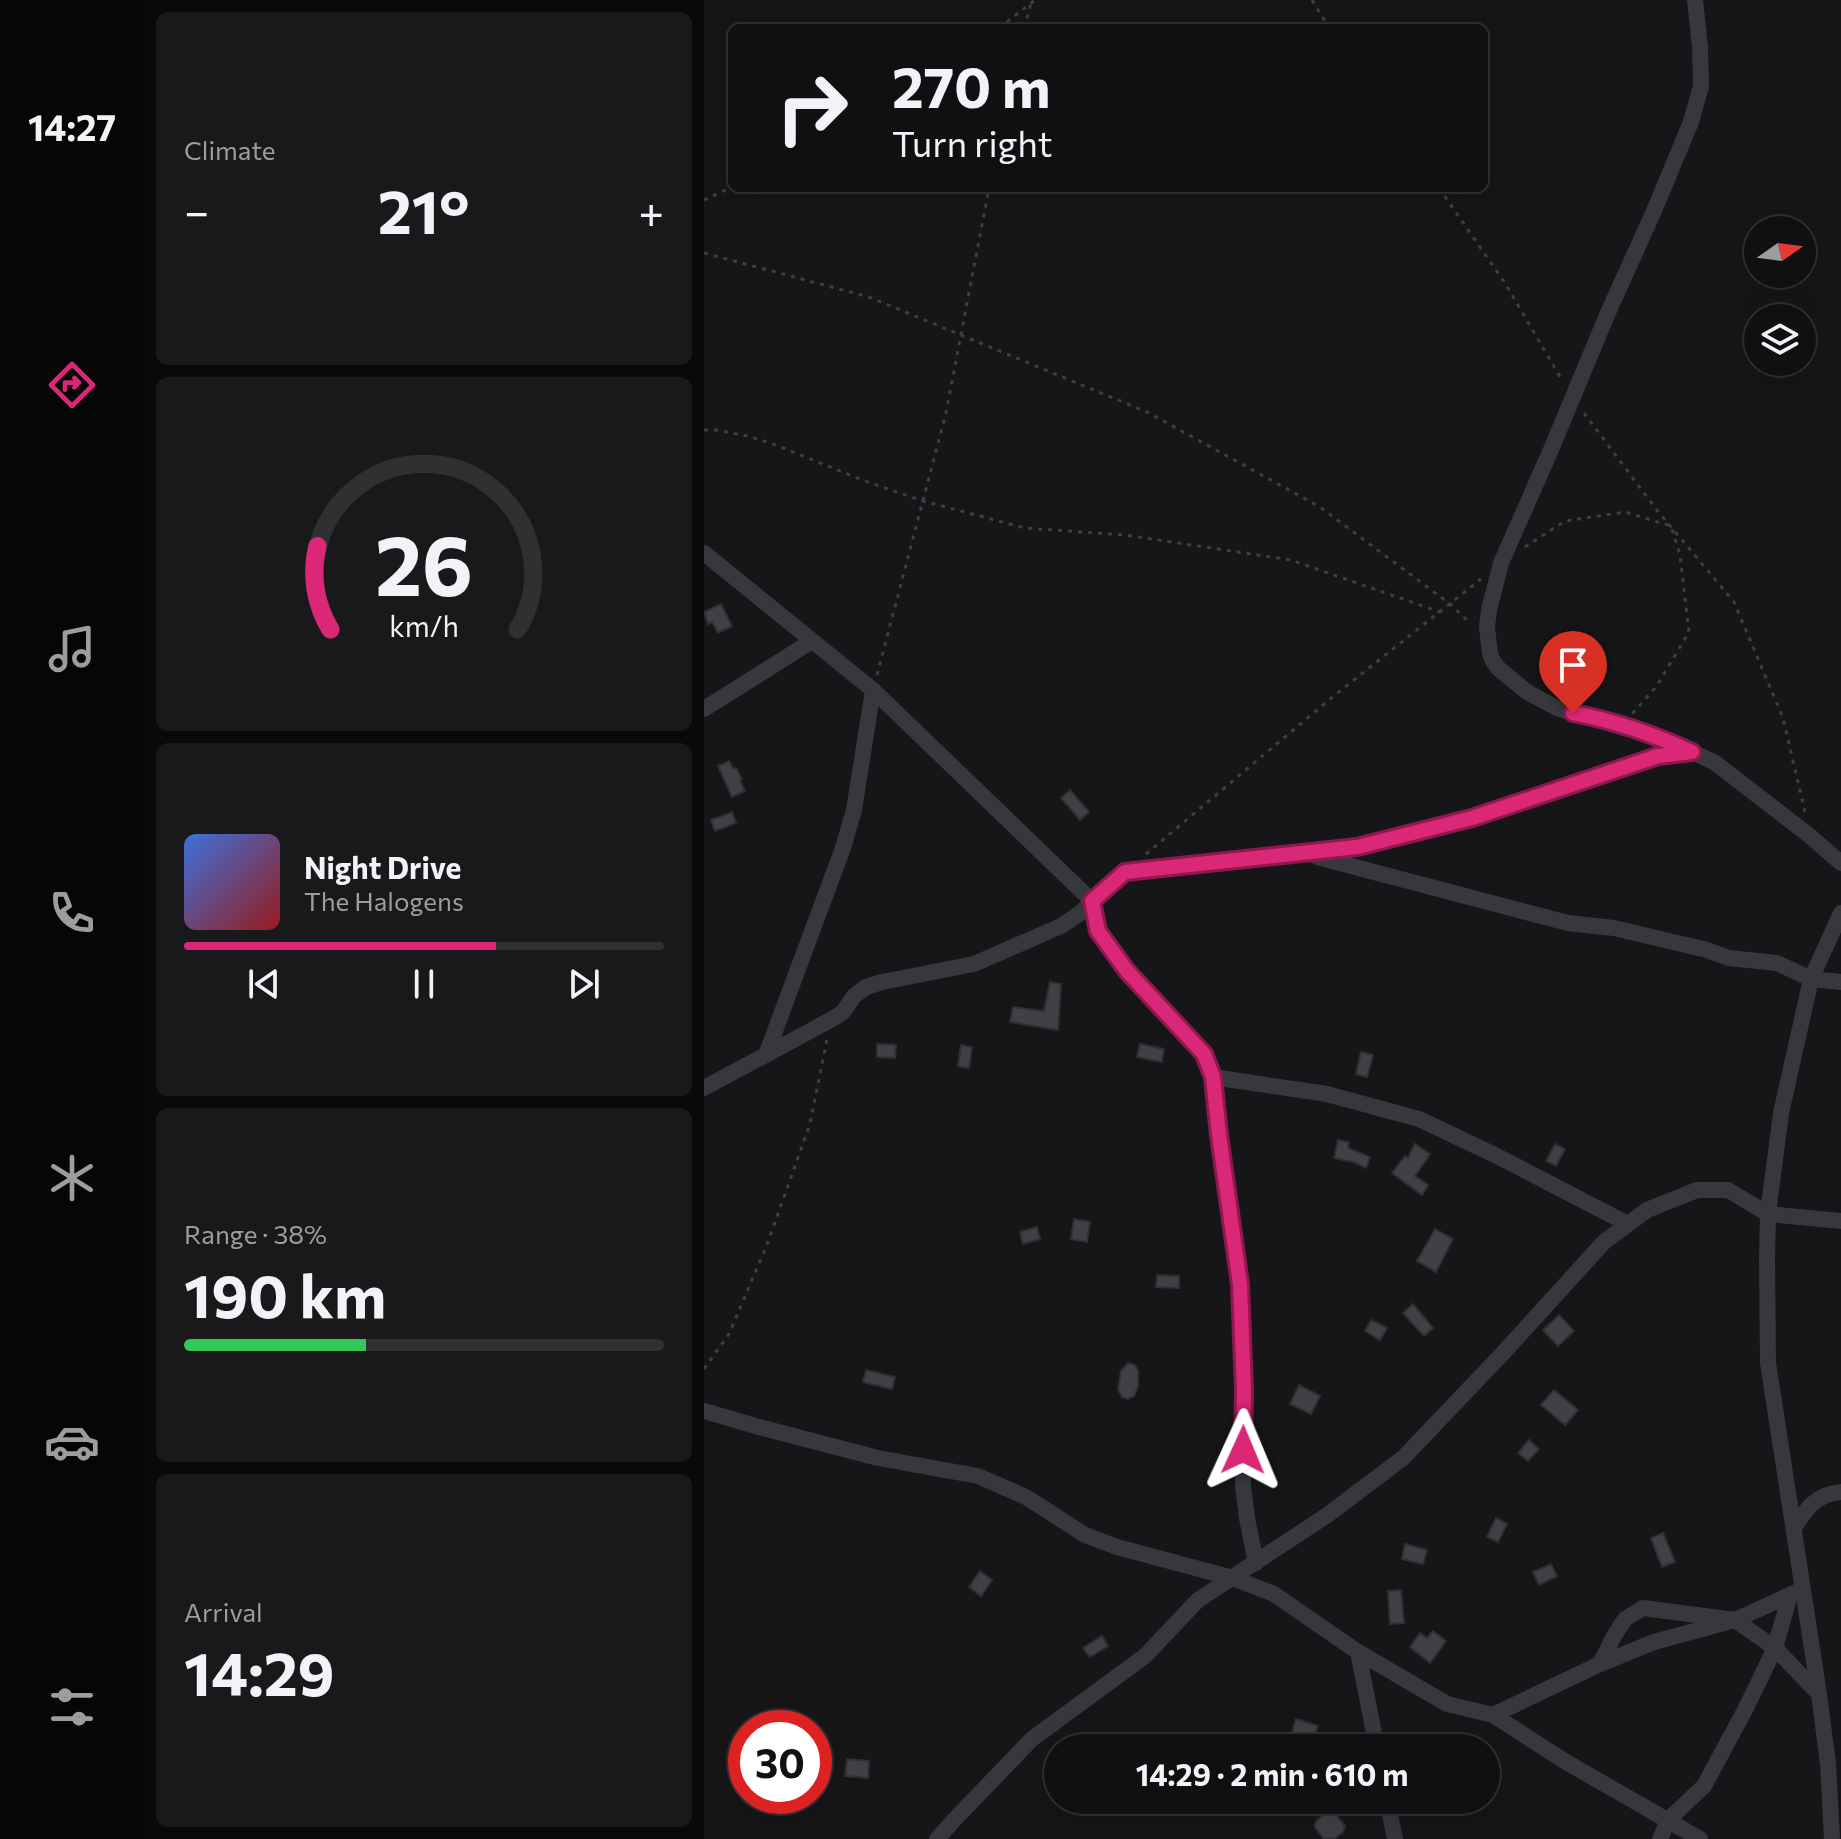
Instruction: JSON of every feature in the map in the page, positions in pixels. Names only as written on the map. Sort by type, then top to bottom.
[{"type":"street","points":[[1695,0],[1701,86],[1691,122],[1501,563],[1489,610],[1490,654],[1498,668],[1511,680],[1557,708],[1622,724],[1721,766],[1841,863]]},
{"type":"street","points":[[704,553],[873,690],[1092,901],[1098,931],[1127,971],[1204,1054],[1213,1077],[1240,1284],[1244,1390],[1243,1487],[1256,1563]]},
{"type":"street","points":[[704,709],[812,641]]},
{"type":"street","points":[[766,1055],[843,848],[863,758],[873,690]]},
{"type":"street","points":[[704,1088],[831,1020],[843,1012],[854,996],[866,987],[974,964],[1061,926],[1079,914],[1125,872],[1357,847],[1472,818],[1658,756],[1692,752]]},
{"type":"street","points":[[1304,853],[1568,923],[1614,928],[1729,958],[1777,963],[1811,979],[1841,982]]},
{"type":"street","points":[[1832,1839],[1828,1764],[1819,1694],[1796,1592],[1794,1528],[1768,1363],[1768,1214],[1781,1113],[1811,979],[1841,913]]},
{"type":"street","points":[[1213,1077],[1327,1094],[1419,1119],[1628,1224]]},
{"type":"street","points":[[937,1839],[1032,1739],[1145,1656],[1198,1600],[1326,1516],[1403,1458],[1604,1242],[1647,1210],[1697,1190],[1728,1190],[1768,1214],[1841,1221]]},
{"type":"street","points":[[704,1411],[878,1458],[978,1476],[1026,1497],[1085,1535],[1117,1547],[1233,1578],[1274,1594],[1358,1652],[1447,1704],[1493,1715],[1566,1762],[1700,1839]]},
{"type":"street","points":[[1794,1528],[1807,1507],[1819,1497],[1841,1492]]},
{"type":"street","points":[[1493,1715],[1654,1642],[1735,1620],[1796,1592]]},
{"type":"street","points":[[1660,1839],[1668,1820],[1704,1786],[1775,1648],[1796,1592]]},
{"type":"street","points":[[1600,1664],[1625,1619],[1643,1608],[1735,1620],[1775,1648],[1819,1694]]},
{"type":"street","points":[[1358,1652],[1374,1734]]},
{"type":"street","points":[[1828,1764],[1841,1752]]},
{"type":"street","points":[[1390,1814],[1395,1839]]},
{"type":"path","points":[[1312,0],[1327,24]]},
{"type":"path","points":[[1004,24],[1033,1]]},
{"type":"path","points":[[1025,24],[1033,1]]},
{"type":"path","points":[[704,200],[728,189]]},
{"type":"path","points":[[873,690],[946,413],[988,192]]},
{"type":"path","points":[[1442,192],[1505,283],[1573,399],[1734,602],[1783,718],[1810,836]]},
{"type":"path","points":[[704,253],[869,297],[1147,412],[1320,507],[1450,604],[1473,626]]},
{"type":"path","points":[[704,430],[761,440],[923,501],[1025,528],[1125,535],[1291,560],[1440,612]]},
{"type":"path","points":[[1526,546],[1565,521],[1625,512],[1671,526]]},
{"type":"path","points":[[1622,724],[1656,687],[1689,632],[1680,555],[1671,526]]},
{"type":"path","points":[[1125,872],[1330,699],[1481,579]]},
{"type":"path","points":[[704,1369],[729,1334],[771,1234],[810,1124],[831,1020]]},
{"type":"building","points":[[721,604],[732,626],[718,633],[712,622],[708,624],[704,612]]},
{"type":"building","points":[[729,761],[742,779],[740,781],[745,791],[732,797],[718,766]]},
{"type":"building","points":[[1070,790],[1089,812],[1080,820],[1061,798]]},
{"type":"building","points":[[732,812],[736,823],[715,831],[711,820]]},
{"type":"building","points":[[1050,982],[1061,984],[1058,1030],[1010,1022],[1013,1007],[1044,1011]]},
{"type":"building","points":[[877,1044],[896,1045],[895,1058],[877,1057]]},
{"type":"building","points":[[1140,1044],[1164,1049],[1162,1062],[1137,1057]]},
{"type":"building","points":[[961,1045],[972,1047],[969,1068],[958,1066]]},
{"type":"building","points":[[1361,1052],[1373,1055],[1367,1077],[1356,1074]]},
{"type":"building","points":[[1338,1140],[1349,1142],[1348,1148],[1370,1157],[1366,1168],[1334,1158]]},
{"type":"building","points":[[1415,1144],[1430,1154],[1415,1176],[1428,1185],[1422,1195],[1392,1173],[1405,1156],[1408,1158]]},
{"type":"building","points":[[1555,1144],[1565,1149],[1556,1166],[1546,1161]]},
{"type":"building","points":[[1074,1219],[1090,1222],[1087,1242],[1071,1239]]},
{"type":"building","points":[[1037,1227],[1040,1239],[1023,1244],[1020,1232]]},
{"type":"building","points":[[1435,1229],[1453,1239],[1436,1272],[1417,1261]]},
{"type":"building","points":[[1157,1275],[1179,1276],[1179,1288],[1156,1287]]},
{"type":"building","points":[[1413,1304],[1433,1328],[1424,1336],[1403,1313]]},
{"type":"building","points":[[1559,1315],[1574,1331],[1558,1346],[1543,1330]]},
{"type":"building","points":[[1371,1320],[1387,1328],[1380,1340],[1365,1331]]},
{"type":"building","points":[[1128,1363],[1135,1365],[1138,1371],[1138,1387],[1134,1396],[1128,1399],[1122,1397],[1118,1390],[1121,1371]]},
{"type":"building","points":[[866,1370],[895,1377],[892,1389],[863,1382]]},
{"type":"building","points":[[1299,1385],[1320,1396],[1311,1414],[1290,1404]]},
{"type":"building","points":[[1554,1390],[1578,1410],[1565,1425],[1541,1405]]},
{"type":"building","points":[[1529,1440],[1539,1449],[1528,1461],[1518,1453]]},
{"type":"building","points":[[1496,1518],[1507,1524],[1498,1542],[1487,1537]]},
{"type":"building","points":[[1663,1533],[1675,1562],[1662,1567],[1651,1538]]},
{"type":"building","points":[[1405,1544],[1427,1550],[1423,1564],[1402,1559]]},
{"type":"building","points":[[1551,1564],[1557,1576],[1539,1585],[1533,1572]]},
{"type":"building","points":[[980,1571],[992,1580],[981,1596],[969,1587]]},
{"type":"building","points":[[1401,1590],[1404,1623],[1390,1624],[1388,1591]]},
{"type":"building","points":[[1433,1631],[1446,1641],[1430,1663],[1410,1647],[1420,1633],[1427,1638]]},
{"type":"building","points":[[1102,1636],[1108,1646],[1090,1657],[1083,1648]]},
{"type":"building","points":[[1296,1719],[1318,1726],[1315,1734],[1291,1734]]},
{"type":"building","points":[[847,1759],[869,1761],[868,1778],[845,1776]]},
{"type":"building","points":[[1325,1814],[1336,1815],[1345,1826],[1343,1832],[1334,1839],[1323,1838],[1314,1826]]},
{"type":"route","points":[[1243,1450],[1240,1284],[1213,1077],[1204,1054],[1127,971],[1098,931],[1092,901],[1125,872],[1357,847],[1472,818],[1658,756],[1692,752],[1636,728],[1573,713]]}]
